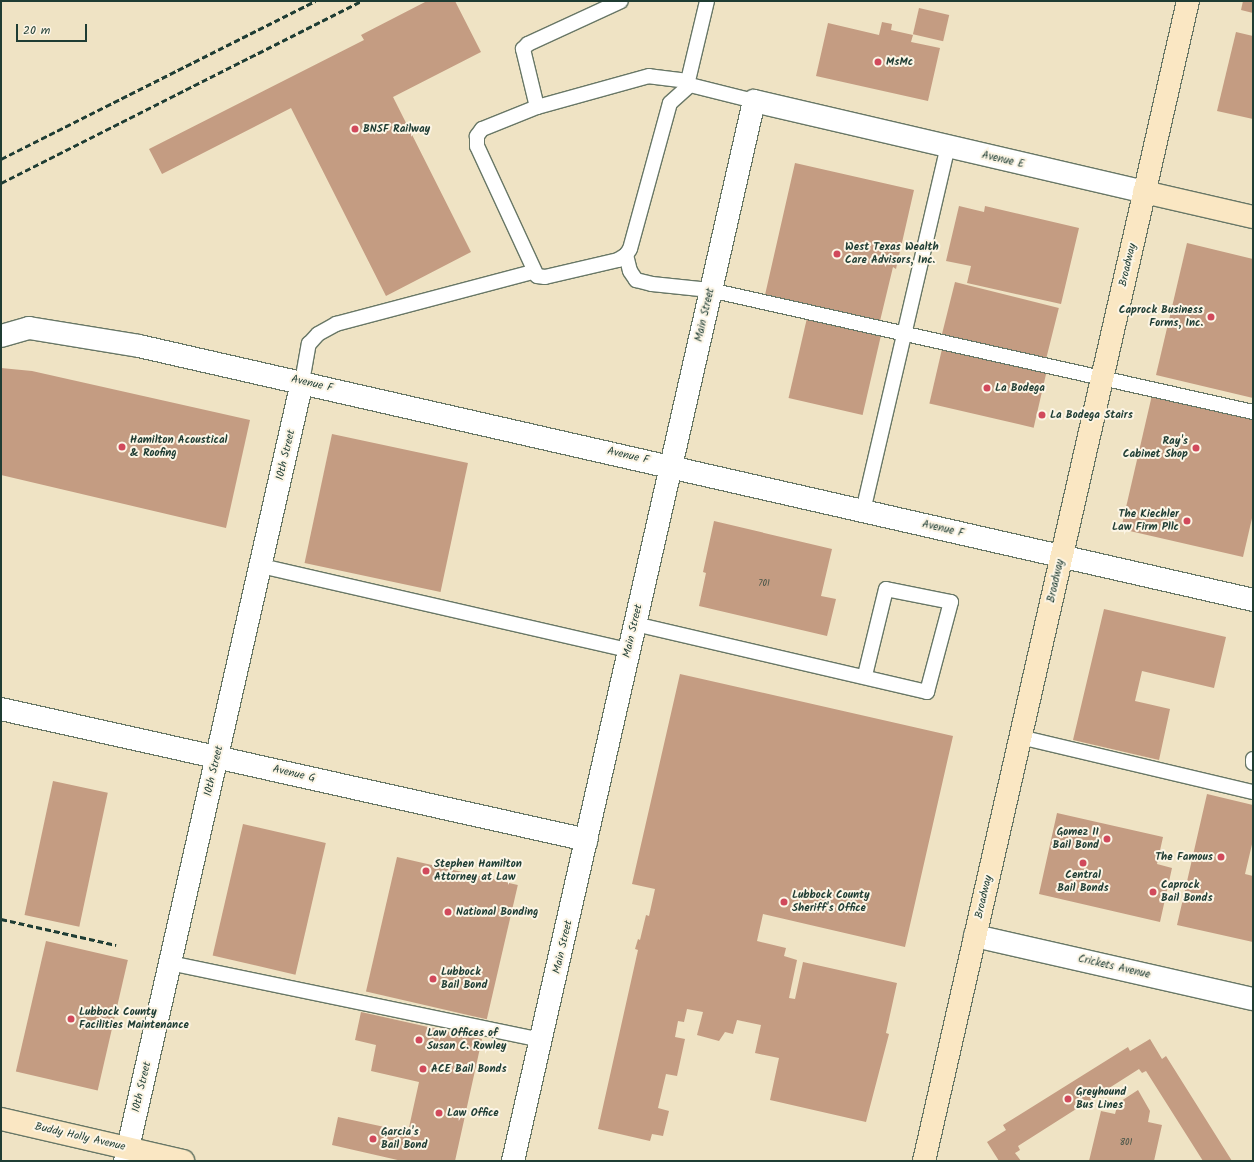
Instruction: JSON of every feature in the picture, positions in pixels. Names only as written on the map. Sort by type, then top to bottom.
[{"type":"main road","name":"Broadway","points":[[924,1161],[1188,1]]},
{"type":"main road","name":"Avenue E","points":[[1144,192],[1253,217]]},
{"type":"main road","name":"Buddy Holly Avenue","points":[[1,1119],[127,1155],[183,1161]]},
{"type":"street","name":"Avenue E","points":[[754,101],[1144,192]]},
{"type":"street","name":"Main Street","points":[[513,1161],[754,101]]},
{"type":"street","name":"Avenue F","points":[[1,336],[29,328],[139,346],[1253,600]]},
{"type":"street","name":"10th Street","points":[[127,1155],[302,382]]},
{"type":"street","name":"Avenue G","points":[[1,709],[587,840]]},
{"type":"street","name":"Crickets Avenue","points":[[975,936],[1253,999]]},
{"type":"lane","points":[[537,107],[523,49],[528,44],[621,1]]},
{"type":"lane","points":[[707,1],[689,83],[670,103],[630,250],[626,255],[618,260],[545,277],[537,276],[533,272],[477,146],[477,136],[482,129],[537,107],[649,76],[689,83],[754,101]]},
{"type":"lane","points":[[863,511],[948,147]]},
{"type":"lane","points":[[626,255],[630,271],[636,280],[652,284],[710,290],[1253,412]]},
{"type":"lane","points":[[302,382],[309,344],[318,334],[336,324],[533,272]]},
{"type":"lane","points":[[260,566],[629,650]]},
{"type":"lane","points":[[635,624],[865,675],[927,692],[951,602],[886,590],[865,675]]},
{"type":"lane","points":[[1020,737],[1253,792]]},
{"type":"lane","points":[[170,963],[541,1040]]},
{"type":"building","name":"BNSF Railway","points":[[427,1],[455,1],[481,52],[393,97],[471,252],[386,296],[291,108],[162,174],[149,149],[364,40],[361,35]]},
{"type":"building","points":[[1243,1],[1253,1],[1253,13],[1241,10]]},
{"type":"building","points":[[919,8],[949,15],[943,41],[913,34]]},
{"type":"building","name":"MsMc","points":[[882,22],[892,24],[891,30],[913,35],[911,42],[940,48],[928,101],[816,76],[828,23],[879,35]]},
{"type":"building","points":[[1236,32],[1253,36],[1253,119],[1217,111]]},
{"type":"building","name":"West Texas Wealth Care Advisors, Inc.","points":[[795,163],[914,190],[896,269],[893,267],[880,321],[765,295]]},
{"type":"building","points":[[959,206],[984,212],[985,206],[1079,228],[1061,304],[967,283],[971,266],[946,261]]},
{"type":"building","name":"Caprock Business Forms, Inc.","points":[[1187,243],[1253,259],[1253,398],[1156,375]]},
{"type":"building","points":[[955,282],[1059,308],[1046,361],[942,335]]},
{"type":"building","points":[[807,318],[881,335],[863,415],[789,398]]},
{"type":"building","name":"La Bodega","points":[[942,349],[1046,373],[1034,428],[929,404]]},
{"type":"building","name":"Hamilton Acoustical & Roofing","points":[[1,368],[32,371],[250,420],[226,528],[1,475]]},
{"type":"building","points":[[1152,395],[1253,419],[1253,514],[1243,557],[1121,529]]},
{"type":"building","points":[[332,434],[468,463],[441,592],[305,563]]},
{"type":"building","points":[[714,521],[832,549],[821,596],[836,599],[827,636],[699,606],[706,573],[703,572]]},
{"type":"building","points":[[1104,609],[1226,637],[1214,688],[1142,671],[1135,701],[1170,709],[1159,760],[1073,740]]},
{"type":"building","name":"Lubbock County Sheriff's Office","points":[[680,674],[953,736],[905,947],[763,914],[757,941],[786,948],[784,956],[797,960],[789,998],[795,999],[803,962],[897,983],[886,1033],[889,1034],[866,1122],[770,1100],[779,1058],[755,1053],[761,1025],[737,1020],[733,1034],[725,1032],[719,1041],[697,1035],[703,1012],[687,1009],[684,1022],[678,1021],[675,1037],[685,1039],[677,1076],[666,1074],[658,1108],[669,1111],[663,1136],[652,1134],[650,1141],[598,1129],[638,950],[635,949],[638,939],[640,940],[646,915],[649,916],[655,889],[632,884]]},
{"type":"building","points":[[53,781],[108,793],[79,927],[25,915]]},
{"type":"building","name":"The Famous","points":[[1207,794],[1253,805],[1253,840],[1245,874],[1253,876],[1253,942],[1177,925]]},
{"type":"building","points":[[1057,813],[1163,837],[1157,864],[1172,868],[1160,922],[1039,894]]},
{"type":"building","points":[[243,824],[326,843],[295,975],[213,956]]},
{"type":"building","points":[[397,857],[518,885],[487,1019],[366,991]]},
{"type":"building","name":"Lubbock County Facilities Maintenance","points":[[46,941],[128,960],[98,1090],[16,1072]]},
{"type":"building","points":[[361,1012],[482,1039],[455,1161],[402,1161],[332,1145],[338,1117],[408,1132],[419,1082],[371,1071],[376,1045],[355,1040]]},
{"type":"building","name":"Greyhound Bus Lines","points":[[1150,1039],[1162,1059],[1166,1056],[1232,1161],[1203,1161],[1146,1071],[1142,1073],[1139,1069],[1018,1146],[1020,1150],[1015,1153],[1021,1161],[999,1161],[987,1142],[1006,1130],[1003,1125],[1128,1047],[1130,1051]]},
{"type":"building","name":"Greyhound Bus Lines","points":[[1138,1090],[1150,1111],[1148,1122],[1162,1125],[1154,1161],[1089,1161],[1101,1111],[1115,1114],[1118,1103]]},
{"type":"railway","points":[[1,159],[315,1]]},
{"type":"railway","points":[[1,183],[362,1]]},
{"type":"railway","points":[[1,919],[116,945]]},
{"type":"place","name":"MsMc","points":[[878,62]]},
{"type":"place","name":"BNSF Railway","points":[[355,129]]},
{"type":"place","name":"West Texas Wealth Care Advisors, Inc.","points":[[837,254]]},
{"type":"place","name":"Caprock Business Forms, Inc.","points":[[1211,317]]},
{"type":"place","name":"La Bodega","points":[[987,388]]},
{"type":"place","name":"La Bodega Stairs","points":[[1042,415]]},
{"type":"place","name":"Hamilton Acoustical & Roofing","points":[[122,447]]},
{"type":"place","name":"Ray's Cabinet Shop","points":[[1196,448]]},
{"type":"place","name":"The Kiechler Law Firm Pllc","points":[[1187,521]]},
{"type":"place","name":"Gomez II Bail Bond","points":[[1107,839]]},
{"type":"place","name":"The Famous","points":[[1221,857]]},
{"type":"place","name":"Central Bail Bonds","points":[[1083,863]]},
{"type":"place","name":"Stephen Hamilton Attorney at Law","points":[[426,871]]},
{"type":"place","name":"Caprock Bail Bonds","points":[[1153,892]]},
{"type":"place","name":"Lubbock County Sheriff's Office","points":[[784,902]]},
{"type":"place","name":"National Bonding","points":[[448,912]]},
{"type":"place","name":"Lubbock Bail Bond","points":[[433,979]]},
{"type":"place","name":"Lubbock County Facilities Maintenance","points":[[71,1019]]},
{"type":"place","name":"Law Offices of Susan C. Rowley","points":[[419,1040]]},
{"type":"place","name":"ACE Bail Bonds","points":[[423,1069]]},
{"type":"place","name":"Greyhound Bus Lines","points":[[1068,1099]]},
{"type":"place","name":"Law Office","points":[[439,1113]]},
{"type":"place","name":"Garcia's Bail Bond","points":[[373,1139]]}]
